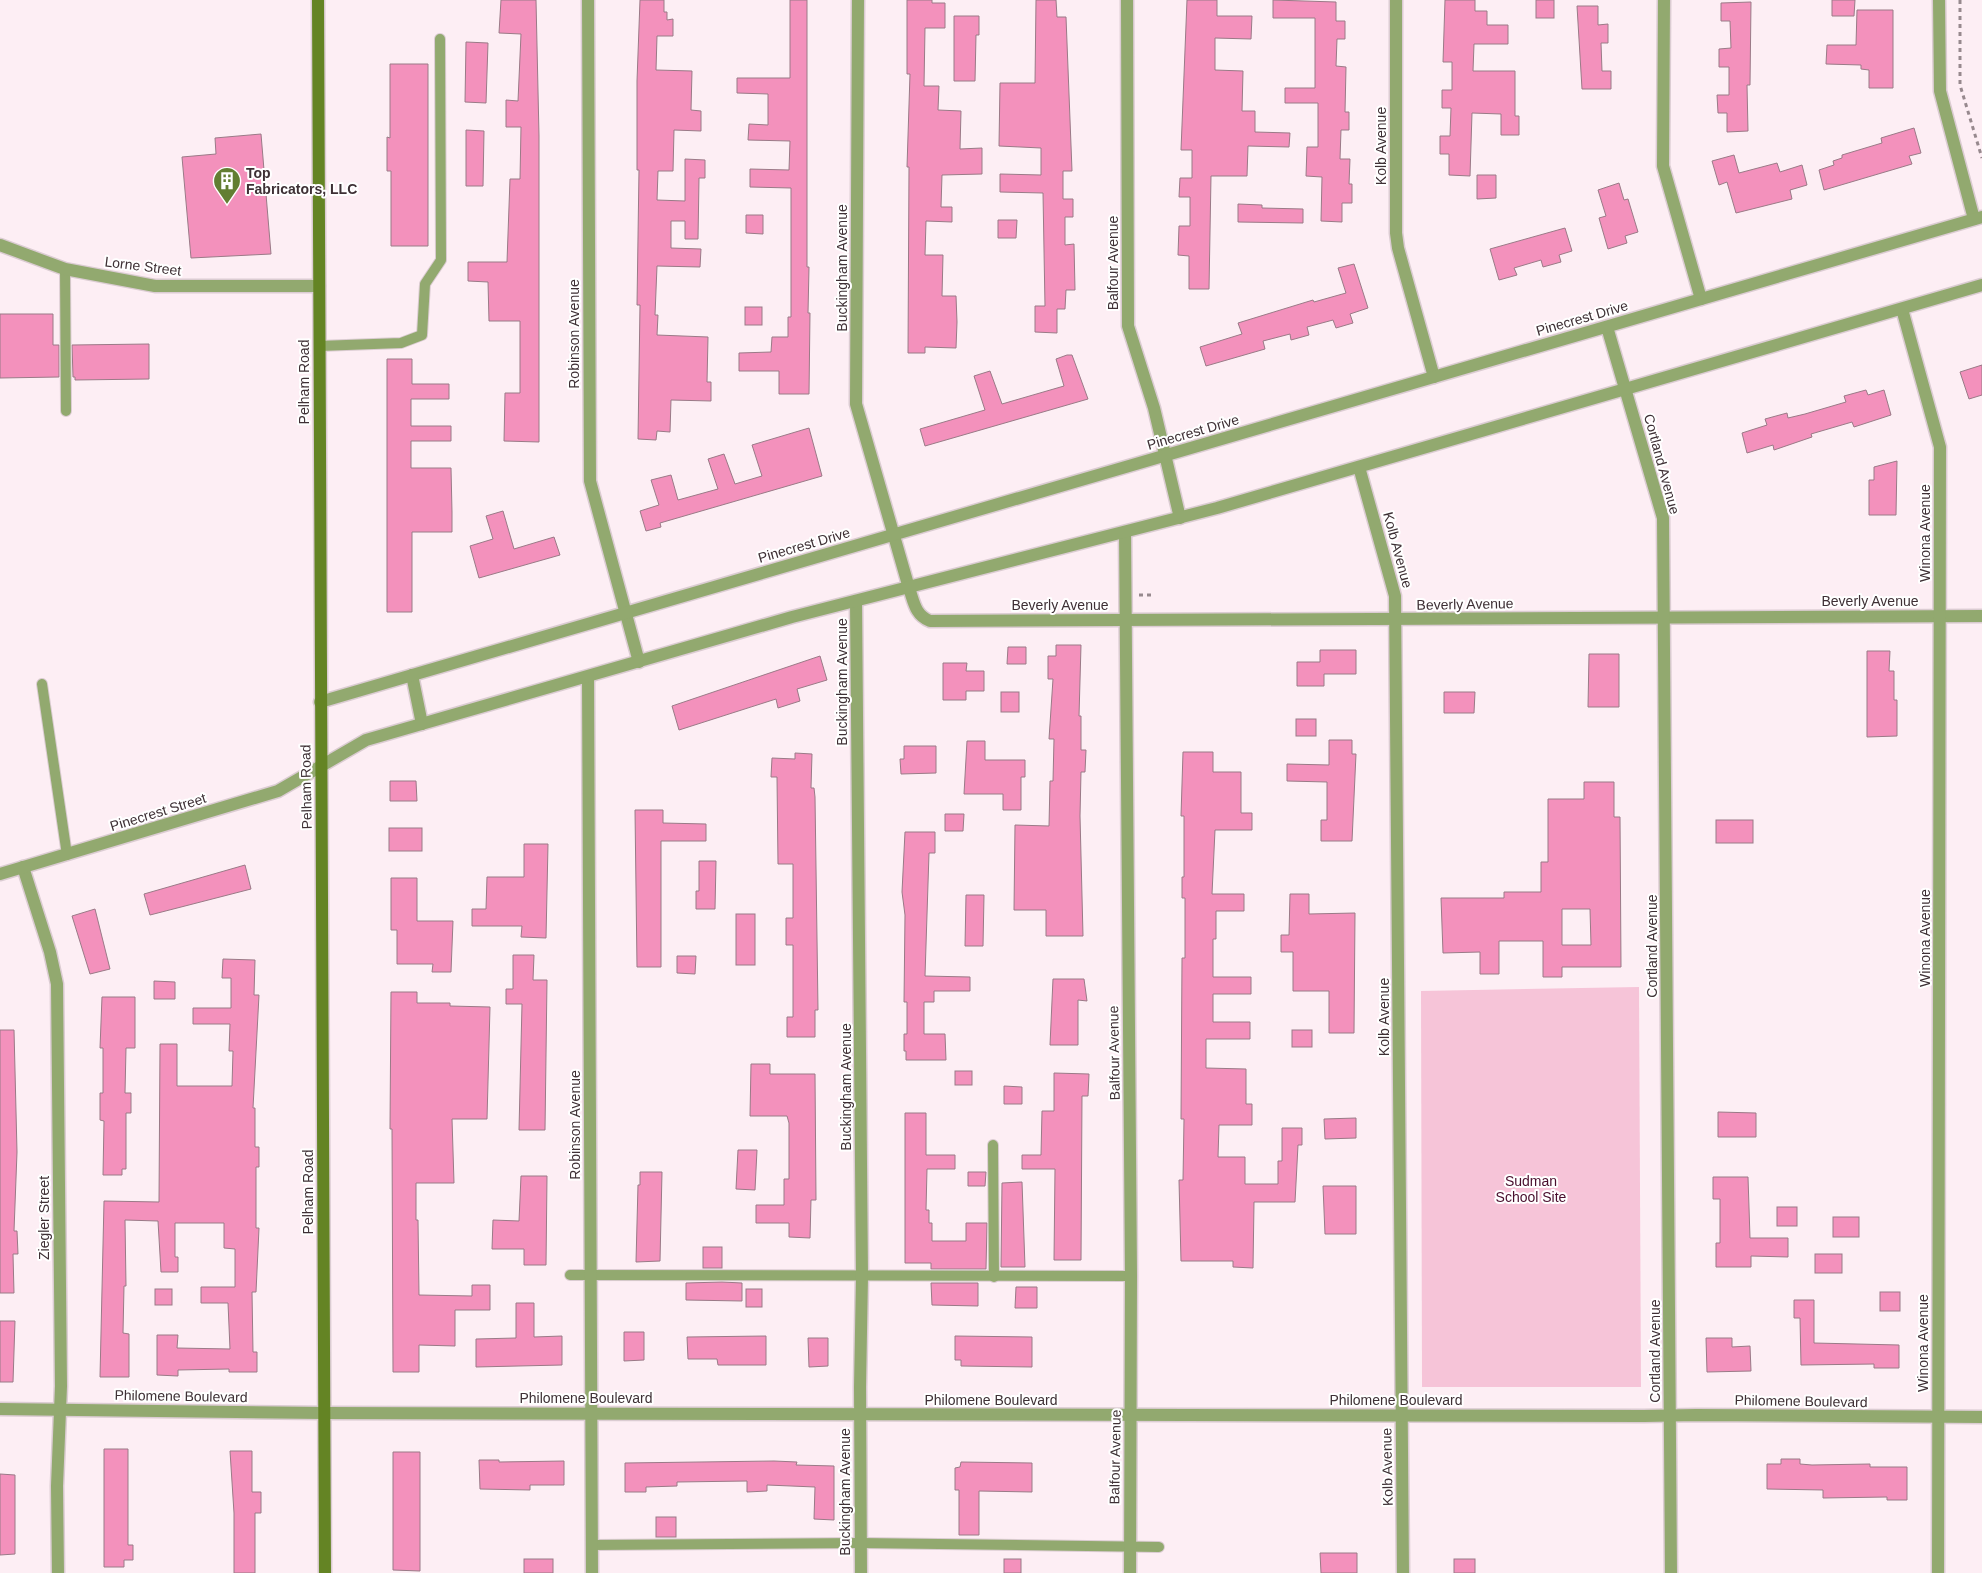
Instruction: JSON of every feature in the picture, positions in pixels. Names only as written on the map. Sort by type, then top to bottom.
[{"type":"main road","name":"Pelham Road","points":[[318,0],[325,1573]]},
{"type":"street","name":"Robinson Avenue","points":[[588,0],[590,481],[639,662]]},
{"type":"street","name":"Buckingham Avenue","points":[[858,0],[856,404],[909,588]]},
{"type":"street","name":"Balfour Avenue","points":[[1127,0],[1128,326],[1166,455],[1180,518]]},
{"type":"street","name":"Kolb Avenue","points":[[1396,0],[1396,233],[1398,248],[1434,378]]},
{"type":"street","points":[[1664,0],[1663,166],[1701,299]]},
{"type":"street","points":[[1938,0],[1940,91],[1978,218]]},
{"type":"street","name":"Pinecrest Drive","points":[[320,702],[1978,218]]},
{"type":"street","name":"Lorne Street","points":[[0,246],[65,269],[155,286],[318,286]]},
{"type":"street","points":[[320,766],[366,740],[792,617],[1180,518],[1982,285]]},
{"type":"street","name":"Winona Avenue","points":[[1902,309],[1940,447],[1938,1573]]},
{"type":"street","name":"Cortland Avenue","points":[[1607,327],[1663,518],[1671,1573]]},
{"type":"street","name":"Kolb Avenue","points":[[1359,467],[1396,596],[1403,1573]]},
{"type":"street","name":"Balfour Avenue","points":[[1125,532],[1132,1415],[1129,1438],[1130,1573]]},
{"type":"street","name":"Beverly Avenue","points":[[909,588],[917,612],[922,618],[930,621],[1396,620],[1664,616],[1982,616]]},
{"type":"street","name":"Buckingham Avenue","points":[[856,601],[862,1276],[860,1414],[861,1573]]},
{"type":"street","points":[[412,675],[422,724]]},
{"type":"street","name":"Robinson Avenue","points":[[588,677],[592,1573]]},
{"type":"street","name":"Pinecrest Street","points":[[0,874],[278,791],[320,766]]},
{"type":"street","name":"Ziegler Street","points":[[23,867],[50,952],[57,984],[60,1409],[57,1486],[58,1573]]},
{"type":"street","name":"Philomene Boulevard","points":[[0,1409],[324,1413],[1982,1417]]},
{"type":"lane","points":[[319,346],[401,344],[422,335],[425,284],[441,260],[440,39]]},
{"type":"lane","points":[[65,269],[66,412]]},
{"type":"lane","points":[[42,684],[68,855]]},
{"type":"lane","points":[[993,1145],[994,1277]]},
{"type":"lane","points":[[570,1275],[1131,1276]]},
{"type":"lane","points":[[592,1545],[860,1543],[1159,1547]]},
{"type":"path","points":[[1960,0],[1960,85],[1982,158]]},
{"type":"path","points":[[1143,595],[1155,595]]},
{"type":"green space","name":"Sudman School Site","points":[[1639,987],[1641,1387],[1422,1387],[1421,991]]},
{"type":"building","points":[[501,0],[536,0],[539,136],[539,442],[504,441],[505,393],[520,393],[520,321],[489,321],[488,282],[468,281],[468,262],[507,262],[510,179],[520,179],[521,127],[506,127],[506,100],[518,101],[521,34],[499,33]]},
{"type":"building","points":[[640,0],[664,0],[664,12],[667,12],[667,20],[673,19],[673,36],[657,36],[656,70],[692,71],[691,110],[701,111],[701,131],[674,130],[673,171],[658,171],[657,200],[685,201],[685,159],[705,160],[705,178],[699,178],[698,239],[685,239],[685,221],[671,221],[671,248],[701,249],[700,267],[657,266],[655,315],[658,315],[657,335],[708,337],[707,382],[711,382],[711,401],[671,400],[670,432],[657,431],[656,440],[638,439],[640,305],[637,305],[639,170],[637,170],[637,81]]},
{"type":"building","points":[[790,0],[807,0],[809,394],[779,394],[779,371],[739,371],[739,353],[771,352],[772,337],[788,337],[788,317],[791,317],[791,188],[750,187],[750,169],[789,170],[790,141],[748,140],[749,124],[768,125],[768,94],[737,93],[737,78],[790,78]]},
{"type":"building","points":[[907,0],[932,0],[932,3],[945,3],[945,28],[925,28],[924,86],[939,86],[938,110],[961,111],[960,149],[982,148],[982,174],[942,175],[941,207],[952,207],[952,222],[926,221],[925,255],[943,255],[942,296],[956,296],[957,322],[956,348],[925,347],[925,353],[908,353],[909,167],[907,167],[910,74],[907,74]]},
{"type":"building","points":[[1036,0],[1056,0],[1057,17],[1066,17],[1072,171],[1063,171],[1063,199],[1073,199],[1073,217],[1065,217],[1065,245],[1074,244],[1075,290],[1066,290],[1065,309],[1057,309],[1057,333],[1035,332],[1035,306],[1045,306],[1043,193],[1000,192],[1000,174],[1041,175],[1041,148],[999,146],[1000,83],[1035,83]]},
{"type":"building","points":[[1187,0],[1217,0],[1217,16],[1252,16],[1251,39],[1215,38],[1215,70],[1243,71],[1242,111],[1255,111],[1255,132],[1290,133],[1289,147],[1248,146],[1247,176],[1211,176],[1209,289],[1189,289],[1189,256],[1178,255],[1179,226],[1190,226],[1190,197],[1179,197],[1180,178],[1192,178],[1192,150],[1181,150]]},
{"type":"building","points":[[1273,0],[1336,2],[1336,21],[1345,21],[1345,39],[1337,39],[1336,66],[1346,67],[1345,112],[1349,112],[1349,130],[1341,130],[1340,159],[1350,159],[1349,184],[1352,184],[1352,203],[1342,203],[1342,222],[1321,221],[1322,177],[1306,176],[1307,147],[1318,147],[1318,103],[1285,103],[1285,88],[1315,88],[1315,18],[1273,18]]},
{"type":"building","points":[[1445,0],[1475,0],[1475,11],[1487,11],[1487,25],[1508,25],[1508,44],[1474,44],[1473,71],[1515,71],[1515,116],[1519,116],[1519,135],[1501,135],[1501,114],[1472,113],[1470,176],[1449,175],[1449,154],[1440,154],[1440,136],[1450,136],[1451,108],[1442,108],[1442,90],[1452,90],[1452,62],[1443,62]]},
{"type":"building","points":[[1536,0],[1554,0],[1554,18],[1536,18]]},
{"type":"building","points":[[1832,0],[1855,0],[1854,16],[1832,16]]},
{"type":"building","points":[[1751,2],[1750,85],[1747,85],[1748,131],[1727,132],[1727,113],[1718,113],[1717,95],[1729,95],[1729,67],[1719,67],[1719,49],[1731,48],[1730,21],[1721,21],[1721,3]]},
{"type":"building","points":[[1577,6],[1598,6],[1598,25],[1608,24],[1608,43],[1601,43],[1602,71],[1611,71],[1611,89],[1582,89]]},
{"type":"building","points":[[1857,10],[1893,10],[1893,88],[1869,88],[1869,70],[1861,69],[1861,65],[1826,64],[1827,45],[1856,45]]},
{"type":"building","points":[[954,16],[979,16],[979,35],[976,35],[975,81],[954,81]]},
{"type":"building","points":[[466,42],[488,43],[486,103],[465,102]]},
{"type":"building","points":[[390,64],[428,64],[428,246],[391,246],[391,171],[387,171],[387,137],[390,138]]},
{"type":"building","points":[[1914,128],[1921,153],[1909,156],[1912,164],[1824,190],[1819,170],[1834,165],[1833,161],[1842,158],[1842,155],[1882,143],[1881,138]]},
{"type":"building","points":[[466,130],[484,131],[483,186],[466,186]]},
{"type":"building","name":"Top Fabricators, LLC","points":[[261,134],[271,254],[191,258],[182,157],[216,154],[215,138]]},
{"type":"building","points":[[1734,155],[1739,173],[1777,163],[1780,172],[1802,165],[1807,185],[1790,190],[1792,199],[1736,213],[1727,182],[1719,185],[1712,161]]},
{"type":"building","points":[[1477,175],[1496,175],[1496,198],[1477,199]]},
{"type":"building","points":[[1619,183],[1624,200],[1628,199],[1638,232],[1625,236],[1627,243],[1608,249],[1599,218],[1606,216],[1598,190]]},
{"type":"building","points":[[1238,204],[1262,205],[1262,208],[1303,209],[1303,223],[1238,222]]},
{"type":"building","points":[[746,215],[763,215],[763,234],[746,233]]},
{"type":"building","points":[[998,220],[1017,220],[1016,238],[998,238]]},
{"type":"building","points":[[1565,228],[1572,251],[1559,255],[1561,262],[1543,267],[1541,260],[1514,268],[1517,275],[1499,280],[1490,249]]},
{"type":"building","points":[[1354,264],[1368,308],[1350,314],[1353,323],[1336,328],[1333,320],[1307,327],[1309,335],[1291,340],[1290,334],[1263,341],[1265,349],[1206,366],[1200,347],[1242,334],[1238,323],[1313,300],[1314,302],[1346,293],[1338,268]]},
{"type":"building","points":[[745,307],[762,307],[762,325],[745,325]]},
{"type":"building","points":[[0,314],[53,314],[53,345],[59,345],[59,377],[0,378]]},
{"type":"building","points":[[149,344],[149,379],[75,380],[75,377],[73,377],[72,345]]},
{"type":"building","points":[[1072,355],[1088,399],[925,446],[920,429],[985,410],[974,376],[990,371],[1002,404],[1064,386],[1056,359]]},
{"type":"building","points":[[387,359],[412,359],[412,384],[449,384],[449,399],[411,399],[411,426],[451,426],[451,441],[411,441],[411,468],[451,468],[452,512],[452,532],[412,532],[412,612],[387,612]]},
{"type":"building","points":[[1982,365],[1982,395],[1969,399],[1960,372]]},
{"type":"building","points":[[1866,390],[1868,395],[1884,390],[1891,415],[1854,427],[1852,422],[1811,434],[1812,437],[1774,450],[1773,445],[1747,453],[1742,433],[1767,425],[1765,419],[1787,413],[1788,418],[1805,414],[1846,402],[1844,396]]},
{"type":"building","points":[[809,428],[822,476],[660,523],[661,527],[646,531],[640,511],[659,505],[651,480],[671,475],[678,500],[718,489],[708,459],[724,454],[735,484],[762,476],[752,445]]},
{"type":"building","points":[[1897,461],[1896,515],[1869,515],[1869,480],[1874,480],[1874,467]]},
{"type":"building","points":[[503,511],[514,549],[554,537],[560,555],[479,578],[470,546],[493,539],[486,516]]},
{"type":"building","points":[[1056,645],[1081,645],[1079,716],[1081,716],[1081,750],[1086,750],[1085,772],[1081,772],[1080,816],[1083,936],[1046,936],[1046,910],[1014,910],[1015,825],[1049,826],[1050,781],[1053,781],[1054,739],[1049,739],[1053,679],[1048,679],[1048,656],[1056,656]]},
{"type":"building","points":[[1008,647],[1026,647],[1026,664],[1007,664]]},
{"type":"building","points":[[1320,650],[1356,650],[1356,674],[1324,674],[1324,686],[1297,686],[1297,662],[1320,662]]},
{"type":"building","points":[[1867,651],[1890,651],[1889,671],[1894,671],[1894,700],[1897,700],[1897,736],[1867,737]]},
{"type":"building","points":[[1589,654],[1619,654],[1619,707],[1588,707]]},
{"type":"building","points":[[820,656],[827,680],[797,689],[800,701],[778,708],[776,699],[679,730],[672,706]]},
{"type":"building","points":[[943,663],[967,663],[966,671],[984,671],[984,691],[966,691],[966,700],[943,700]]},
{"type":"building","points":[[1001,692],[1019,692],[1019,712],[1001,712]]},
{"type":"building","points":[[1444,692],[1475,692],[1474,713],[1444,713]]},
{"type":"building","points":[[1296,719],[1316,719],[1316,736],[1296,736]]},
{"type":"building","points":[[1329,740],[1352,740],[1352,754],[1356,754],[1352,841],[1321,841],[1321,820],[1327,820],[1327,782],[1287,781],[1287,764],[1329,765]]},
{"type":"building","points":[[967,741],[985,741],[985,760],[1025,760],[1025,777],[1021,777],[1021,810],[1003,810],[1003,794],[964,794]]},
{"type":"building","points":[[904,746],[936,746],[936,773],[901,774],[900,759],[904,759]]},
{"type":"building","points":[[1183,752],[1213,752],[1213,772],[1241,772],[1241,813],[1252,813],[1252,830],[1215,830],[1212,894],[1244,894],[1244,911],[1216,911],[1216,939],[1213,939],[1213,977],[1251,977],[1251,994],[1213,994],[1213,1022],[1250,1022],[1250,1039],[1206,1039],[1206,1068],[1246,1069],[1246,1104],[1252,1104],[1252,1125],[1219,1125],[1218,1157],[1245,1157],[1245,1184],[1278,1184],[1278,1161],[1282,1161],[1282,1128],[1302,1128],[1302,1145],[1298,1145],[1295,1202],[1254,1202],[1253,1268],[1233,1267],[1233,1261],[1181,1261],[1179,1180],[1183,1180],[1184,1119],[1181,1119],[1182,958],[1185,958],[1185,898],[1182,898],[1184,816],[1181,816]]},
{"type":"building","points":[[795,753],[812,754],[811,788],[814,788],[815,797],[818,1010],[815,1010],[815,1037],[787,1037],[787,1017],[793,1017],[793,945],[786,945],[786,918],[793,918],[793,864],[778,864],[777,777],[771,777],[772,758],[795,759]]},
{"type":"building","points":[[390,781],[416,781],[417,801],[390,801]]},
{"type":"building","points":[[1584,782],[1614,782],[1614,817],[1620,817],[1621,967],[1562,967],[1562,977],[1543,977],[1543,941],[1499,941],[1499,974],[1480,974],[1480,952],[1443,953],[1441,898],[1504,898],[1504,892],[1541,892],[1541,862],[1548,862],[1548,799],[1584,799]],"holes":[[[1562,909],[1590,909],[1591,945],[1562,945]]]},
{"type":"building","points":[[635,810],[663,810],[663,823],[706,824],[706,841],[661,841],[661,967],[637,967]]},
{"type":"building","points":[[945,814],[964,814],[963,831],[945,831]]},
{"type":"building","points":[[1716,820],[1753,820],[1753,843],[1716,843]]},
{"type":"building","points":[[389,828],[422,828],[422,851],[389,851]]},
{"type":"building","points":[[905,832],[935,832],[935,853],[929,853],[925,976],[970,977],[970,991],[934,991],[934,1002],[924,1002],[924,1034],[945,1034],[946,1060],[906,1060],[906,1051],[904,1051],[904,1034],[907,1034],[907,1002],[904,1002],[905,915],[902,892]]},
{"type":"building","points":[[524,844],[548,844],[546,938],[521,937],[522,926],[472,926],[472,909],[486,909],[487,877],[524,877]]},
{"type":"building","points":[[699,861],[716,861],[715,909],[696,909],[696,891],[699,891]]},
{"type":"building","points":[[245,865],[251,889],[150,915],[144,894]]},
{"type":"building","points":[[391,878],[417,878],[417,921],[453,921],[451,972],[432,972],[433,964],[397,964],[397,930],[391,930]]},
{"type":"building","points":[[1290,894],[1309,894],[1309,914],[1355,913],[1354,1033],[1329,1033],[1329,991],[1293,991],[1293,952],[1281,952],[1281,935],[1289,935]]},
{"type":"building","points":[[966,895],[984,895],[983,946],[965,946]]},
{"type":"building","points":[[95,909],[110,969],[90,974],[72,916]]},
{"type":"building","points":[[736,914],[755,914],[755,965],[736,965]]},
{"type":"building","points":[[513,955],[534,955],[533,980],[547,980],[545,1130],[519,1130],[522,1004],[506,1004],[506,989],[513,989]]},
{"type":"building","points":[[677,956],[696,956],[695,974],[677,973]]},
{"type":"building","points":[[223,959],[255,960],[254,995],[259,995],[253,1108],[255,1108],[255,1147],[259,1147],[259,1167],[256,1167],[256,1228],[259,1228],[256,1292],[252,1292],[253,1352],[257,1352],[257,1372],[229,1372],[229,1369],[178,1370],[178,1376],[157,1375],[157,1335],[178,1335],[177,1348],[230,1349],[228,1303],[201,1303],[201,1287],[235,1287],[235,1249],[224,1248],[224,1223],[175,1223],[175,1257],[178,1257],[178,1272],[161,1272],[158,1221],[125,1220],[126,1286],[124,1286],[123,1333],[129,1334],[129,1377],[100,1377],[104,1201],[159,1202],[160,1044],[177,1044],[177,1086],[232,1086],[233,1051],[229,1051],[230,1024],[193,1024],[193,1008],[231,1008],[231,978],[222,978]]},
{"type":"building","points":[[1053,979],[1084,979],[1087,1001],[1078,1000],[1078,1045],[1050,1045]]},
{"type":"building","points":[[154,981],[175,982],[175,999],[154,999]]},
{"type":"building","points":[[391,992],[417,992],[417,1003],[450,1003],[450,1006],[490,1007],[487,1119],[452,1119],[454,1183],[416,1183],[416,1220],[418,1220],[419,1295],[472,1296],[472,1285],[490,1285],[490,1310],[455,1310],[455,1346],[419,1345],[419,1372],[393,1372],[392,1129],[390,1129]]},
{"type":"building","points":[[102,997],[135,997],[135,1048],[126,1048],[125,1093],[131,1093],[131,1113],[126,1113],[126,1169],[122,1169],[122,1175],[103,1175],[104,1121],[100,1120],[100,1093],[103,1093],[103,1048],[100,1048]]},
{"type":"building","points":[[0,1030],[14,1030],[17,1152],[14,1231],[17,1231],[18,1254],[13,1254],[14,1293],[0,1293]]},
{"type":"building","points":[[1292,1030],[1312,1030],[1312,1047],[1292,1047]]},
{"type":"building","points":[[751,1064],[770,1064],[770,1074],[815,1074],[816,1200],[811,1200],[810,1238],[789,1237],[789,1223],[756,1223],[756,1205],[784,1205],[784,1179],[789,1179],[789,1123],[787,1116],[750,1116]]},
{"type":"building","points":[[955,1071],[972,1071],[972,1085],[955,1085]]},
{"type":"building","points":[[1054,1073],[1089,1074],[1088,1096],[1082,1096],[1081,1260],[1054,1260],[1055,1169],[1022,1169],[1022,1155],[1041,1155],[1042,1111],[1054,1111]]},
{"type":"building","points":[[1004,1086],[1022,1087],[1022,1104],[1004,1104]]},
{"type":"building","points":[[1718,1112],[1756,1113],[1756,1137],[1718,1137]]},
{"type":"building","points":[[905,1113],[926,1113],[926,1155],[955,1155],[955,1169],[927,1169],[926,1210],[929,1210],[929,1223],[932,1223],[932,1241],[966,1241],[966,1223],[987,1223],[986,1269],[931,1269],[931,1263],[905,1263]]},
{"type":"building","points":[[1356,1118],[1356,1138],[1325,1139],[1324,1119]]},
{"type":"building","points":[[738,1150],[757,1150],[755,1190],[736,1189]]},
{"type":"building","points":[[640,1172],[662,1172],[660,1261],[636,1262]]},
{"type":"building","points":[[968,1172],[986,1172],[985,1186],[968,1186]]},
{"type":"building","points":[[521,1176],[547,1176],[546,1265],[524,1265],[524,1249],[492,1249],[493,1220],[519,1221]]},
{"type":"building","points":[[1713,1177],[1748,1177],[1750,1238],[1788,1238],[1788,1257],[1751,1256],[1751,1267],[1716,1267],[1716,1243],[1720,1243],[1720,1199],[1713,1199]]},
{"type":"building","points":[[1022,1182],[1025,1267],[1001,1267],[1002,1183]]},
{"type":"building","points":[[1323,1186],[1356,1186],[1356,1234],[1325,1234]]},
{"type":"building","points":[[1777,1207],[1797,1207],[1797,1226],[1777,1226]]},
{"type":"building","points":[[1833,1217],[1859,1217],[1859,1237],[1833,1237]]},
{"type":"building","points":[[703,1247],[722,1247],[722,1268],[703,1268]]},
{"type":"building","points":[[1815,1254],[1842,1254],[1842,1273],[1815,1273]]},
{"type":"building","points":[[686,1283],[742,1283],[742,1301],[686,1300]]},
{"type":"building","points":[[931,1283],[978,1283],[978,1306],[932,1305]]},
{"type":"building","points":[[1016,1287],[1037,1287],[1037,1308],[1015,1308]]},
{"type":"building","points":[[155,1289],[172,1289],[172,1305],[155,1305]]},
{"type":"building","points":[[746,1289],[762,1289],[762,1307],[746,1307]]},
{"type":"building","points":[[1880,1292],[1900,1292],[1900,1311],[1880,1311]]},
{"type":"building","points":[[1794,1300],[1814,1300],[1814,1343],[1899,1345],[1899,1368],[1874,1368],[1874,1364],[1801,1365],[1800,1318],[1794,1318]]},
{"type":"building","points":[[516,1303],[534,1303],[534,1337],[562,1336],[562,1365],[476,1367],[476,1339],[516,1338]]},
{"type":"building","points":[[0,1321],[15,1321],[13,1382],[0,1382]]},
{"type":"building","points":[[624,1332],[644,1332],[644,1360],[624,1361]]},
{"type":"building","points":[[766,1336],[766,1365],[718,1365],[717,1359],[688,1359],[687,1337]]},
{"type":"building","points":[[955,1336],[1032,1337],[1032,1367],[961,1366],[961,1360],[955,1360]]},
{"type":"building","points":[[808,1338],[828,1338],[828,1366],[809,1367]]},
{"type":"building","points":[[1706,1338],[1732,1338],[1732,1347],[1750,1346],[1751,1371],[1707,1372]]},
{"type":"building","points":[[104,1449],[128,1449],[128,1545],[133,1545],[133,1560],[124,1560],[124,1567],[104,1567]]},
{"type":"building","points":[[230,1451],[252,1451],[252,1492],[261,1492],[261,1513],[255,1513],[255,1573],[234,1573],[234,1513]]},
{"type":"building","points":[[393,1452],[420,1452],[420,1571],[393,1570]]},
{"type":"building","points":[[1781,1459],[1800,1459],[1800,1464],[1812,1465],[1870,1464],[1870,1467],[1907,1467],[1907,1500],[1887,1500],[1887,1497],[1823,1498],[1823,1490],[1767,1489],[1767,1464],[1781,1464]]},
{"type":"building","points":[[479,1460],[499,1460],[499,1462],[564,1461],[564,1485],[530,1485],[530,1490],[480,1489]]},
{"type":"building","points":[[797,1462],[796,1465],[834,1466],[834,1520],[814,1519],[815,1487],[767,1485],[767,1491],[747,1492],[747,1481],[677,1482],[677,1486],[646,1487],[646,1492],[625,1492],[625,1463]]},
{"type":"building","points":[[961,1462],[1032,1463],[1032,1492],[979,1491],[979,1535],[959,1535],[959,1490],[955,1490],[955,1468],[960,1467]]},
{"type":"building","points":[[0,1474],[15,1475],[15,1554],[0,1555]]},
{"type":"building","points":[[656,1517],[676,1517],[676,1537],[656,1537]]},
{"type":"building","points":[[1320,1553],[1357,1553],[1357,1573],[1321,1573]]},
{"type":"building","points":[[524,1559],[553,1559],[553,1573],[524,1573]]},
{"type":"building","points":[[1004,1559],[1021,1559],[1021,1573],[1004,1573]]},
{"type":"building","points":[[1454,1559],[1475,1559],[1475,1573],[1454,1573]]},
{"type":"place","name":"Top Fabricators, LLC","points":[[227,205]]}]
